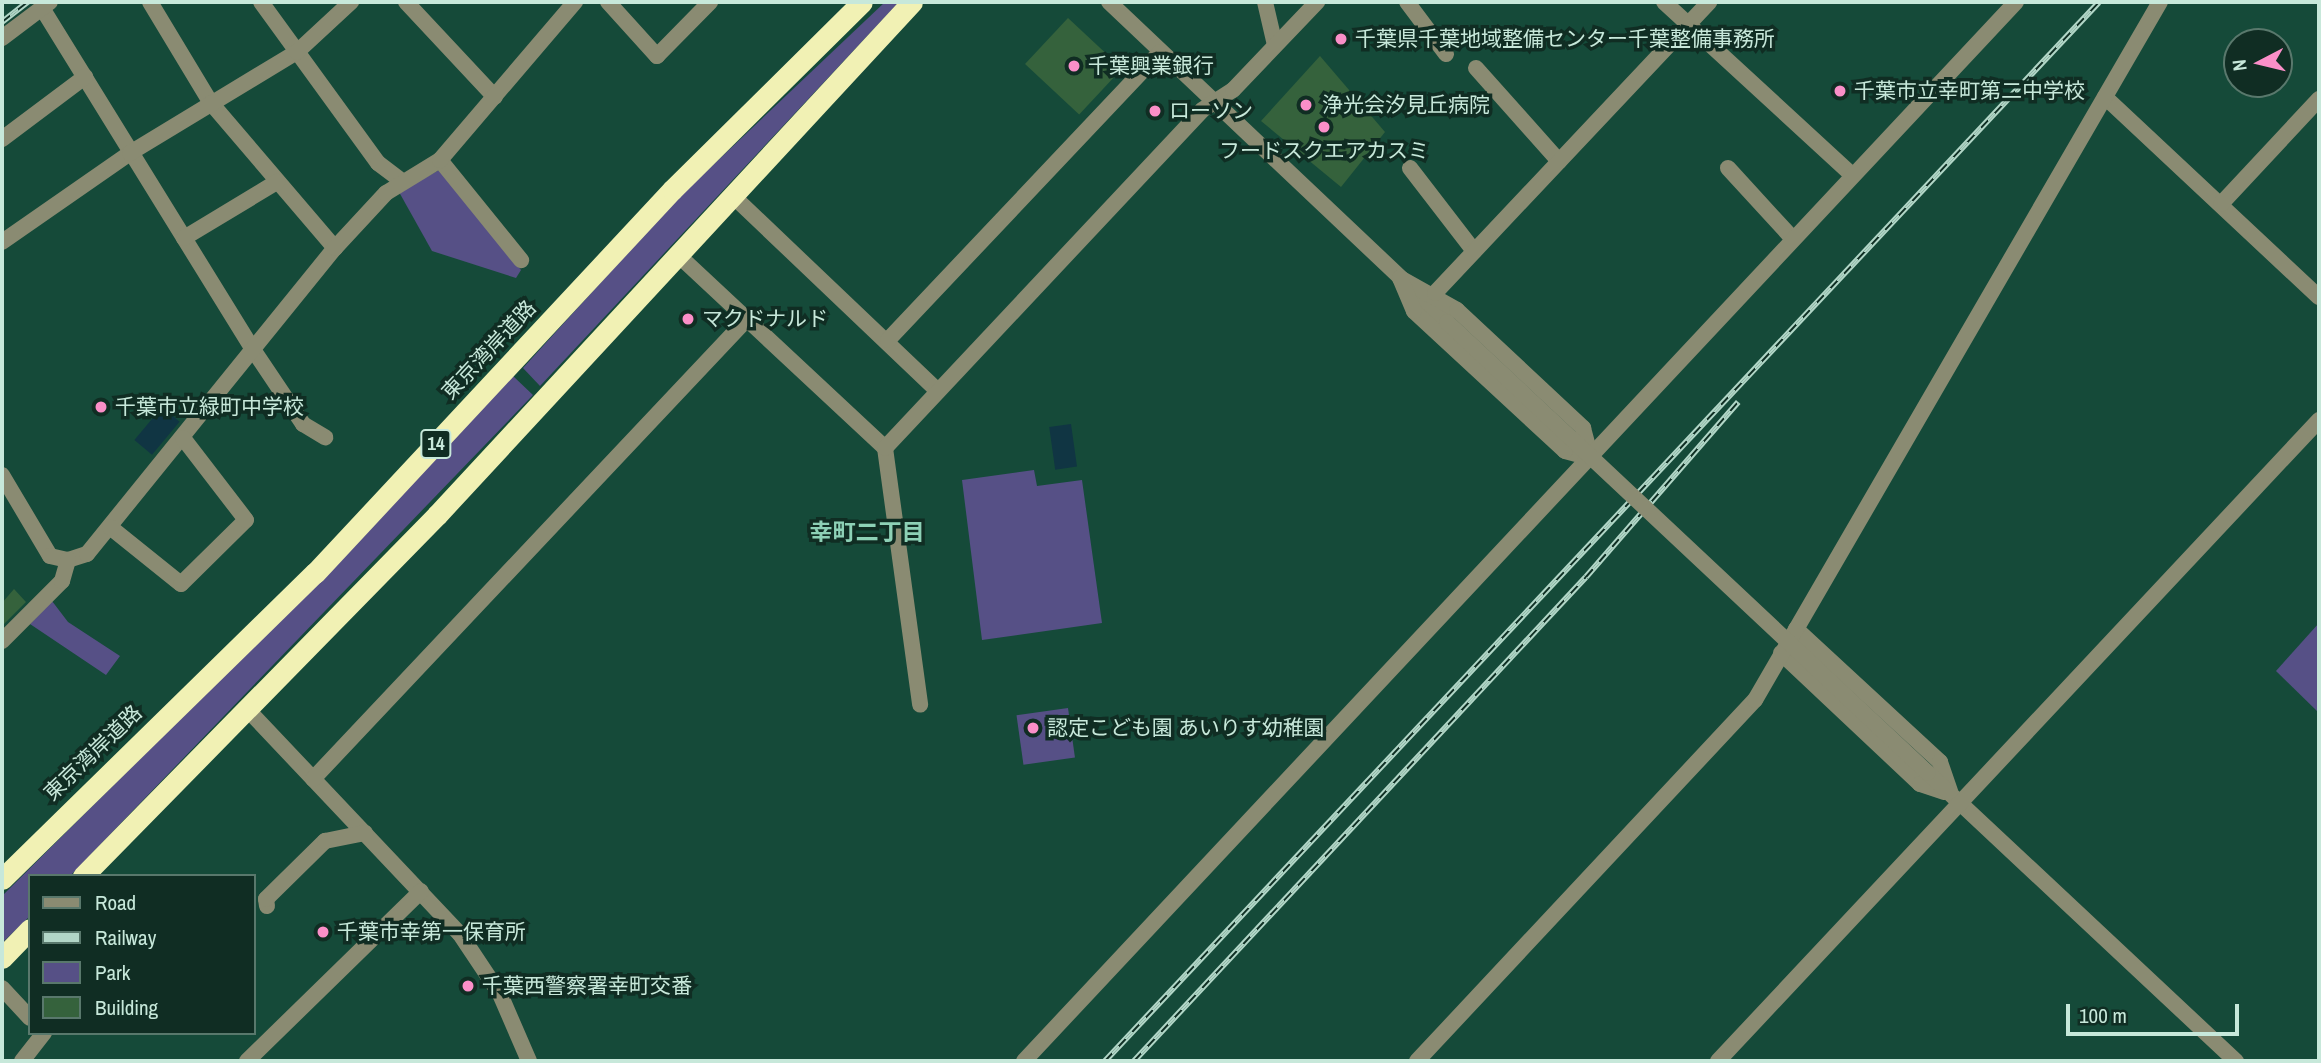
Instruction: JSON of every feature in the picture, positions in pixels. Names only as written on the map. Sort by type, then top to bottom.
[{"type":"highway","name":"東京湾岸道路","points":[[2,878],[316,572],[672,190],[862,2]]},
{"type":"highway","points":[[844,20],[876,2]]},
{"type":"highway","name":"14","points":[[85,874],[473,477],[912,2]]},
{"type":"highway","points":[[2,958],[28,931]]},
{"type":"street","points":[[150,2],[211,103],[335,247]]},
{"type":"street","points":[[261,2],[378,163],[402,181]]},
{"type":"street","points":[[2,242],[130,153],[296,52],[351,2]]},
{"type":"street","points":[[406,2],[495,97]]},
{"type":"street","points":[[2,475],[50,556],[68,560],[88,554],[335,247],[402,181],[440,160],[575,2]]},
{"type":"street","points":[[608,2],[657,57],[710,2]]},
{"type":"street","points":[[1109,2],[2236,1061]]},
{"type":"street","points":[[1265,2],[1275,45]]},
{"type":"street","points":[[885,448],[1214,102],[1318,2]]},
{"type":"street","points":[[1407,2],[1447,54]]},
{"type":"street","points":[[1664,2],[1852,175]]},
{"type":"street","points":[[1435,293],[1709,2]]},
{"type":"street","points":[[1024,1061],[2016,2]]},
{"type":"street","points":[[1417,1061],[1746,712],[2160,2]]},
{"type":"street","points":[[2,38],[46,5],[130,153],[254,351],[303,424],[325,437]]},
{"type":"street","points":[[888,340],[1160,52]]},
{"type":"street","points":[[1476,68],[1559,161]]},
{"type":"street","points":[[2,138],[85,77]]},
{"type":"street","points":[[2105,97],[2319,297]]},
{"type":"street","points":[[2221,204],[2319,99]]},
{"type":"street","points":[[440,160],[521,260]]},
{"type":"street","points":[[1410,168],[1474,251]]},
{"type":"street","points":[[1728,168],[1793,239]]},
{"type":"street","points":[[184,239],[277,182]]},
{"type":"street","points":[[733,196],[888,340],[938,391]]},
{"type":"street","points":[[677,254],[885,448],[920,705]]},
{"type":"street","points":[[1400,278],[1435,293],[1584,428],[1591,458]]},
{"type":"street","points":[[1400,278],[1414,311],[1565,451],[1591,458]]},
{"type":"street","points":[[313,779],[747,319]]},
{"type":"street","points":[[1718,1061],[1955,798],[2319,420]]},
{"type":"street","points":[[110,527],[181,584],[246,520],[183,438]]},
{"type":"street","points":[[2,641],[62,581],[68,560]]},
{"type":"street","points":[[1796,629],[1940,762],[1955,798]]},
{"type":"street","points":[[1781,653],[1920,784],[1955,798]]},
{"type":"street","points":[[247,710],[421,891],[485,968],[529,1061]]},
{"type":"street","points":[[267,906],[266,899],[325,841],[365,833]]},
{"type":"street","points":[[247,1061],[421,891]]},
{"type":"street","points":[[2,988],[28,1016]]},
{"type":"street","points":[[22,1061],[42,1035]]},
{"type":"green space","points":[[885,2],[899,2],[540,386],[523,368],[674,202]]},
{"type":"green space","points":[[441,169],[521,270],[516,278],[432,251],[399,192]]},
{"type":"green space","points":[[513,376],[533,395],[72,874],[28,874],[28,918],[2,943],[2,896],[358,542]]},
{"type":"green space","points":[[1034,470],[1037,486],[1082,480],[1102,623],[982,640],[962,480]]},
{"type":"green space","points":[[52,601],[68,622],[120,656],[106,675],[30,624]]},
{"type":"green space","points":[[2319,623],[2319,713],[2276,671]]},
{"type":"green space","points":[[1068,708],[1075,758],[1023,765],[1017,715]]},
{"type":"water","points":[[162,407],[180,422],[152,455],[134,440]]},
{"type":"water","points":[[1071,424],[1077,467],[1055,470],[1049,427]]},
{"type":"building","name":"千葉興業銀行","points":[[1068,18],[1122,68],[1079,115],[1025,64]]},
{"type":"building","name":"フードスクエアカスミ","points":[[1320,56],[1385,132],[1341,187],[1261,121]]},
{"type":"building","points":[[14,589],[26,602],[2,626],[2,603]]},
{"type":"railway","points":[[2,22],[28,2]]},
{"type":"railway","points":[[1105,1061],[2099,2]]},
{"type":"railway","points":[[1134,1061],[1586,577],[1738,402]]},
{"type":"place","name":"千葉県千葉地域整備センター千葉整備事務所","points":[[1341,39]]},
{"type":"place","name":"千葉興業銀行","points":[[1074,66]]},
{"type":"place","name":"千葉市立幸町第二中学校","points":[[1840,91]]},
{"type":"place","name":"浄光会汐見丘病院","points":[[1306,105]]},
{"type":"place","name":"ローソン","points":[[1155,111]]},
{"type":"place","name":"フードスクエアカスミ","points":[[1324,127]]},
{"type":"place","name":"マクドナルド","points":[[688,319]]},
{"type":"place","name":"千葉市立緑町中学校","points":[[101,407]]},
{"type":"place","name":"認定こども園 あいりす幼稚園","points":[[1033,728]]},
{"type":"place","name":"千葉市幸第一保育所","points":[[323,932]]},
{"type":"place","name":"千葉西警察署幸町交番","points":[[468,986]]},
{"type":"district","name":"幸町二丁目","points":[[867,532]]}]
